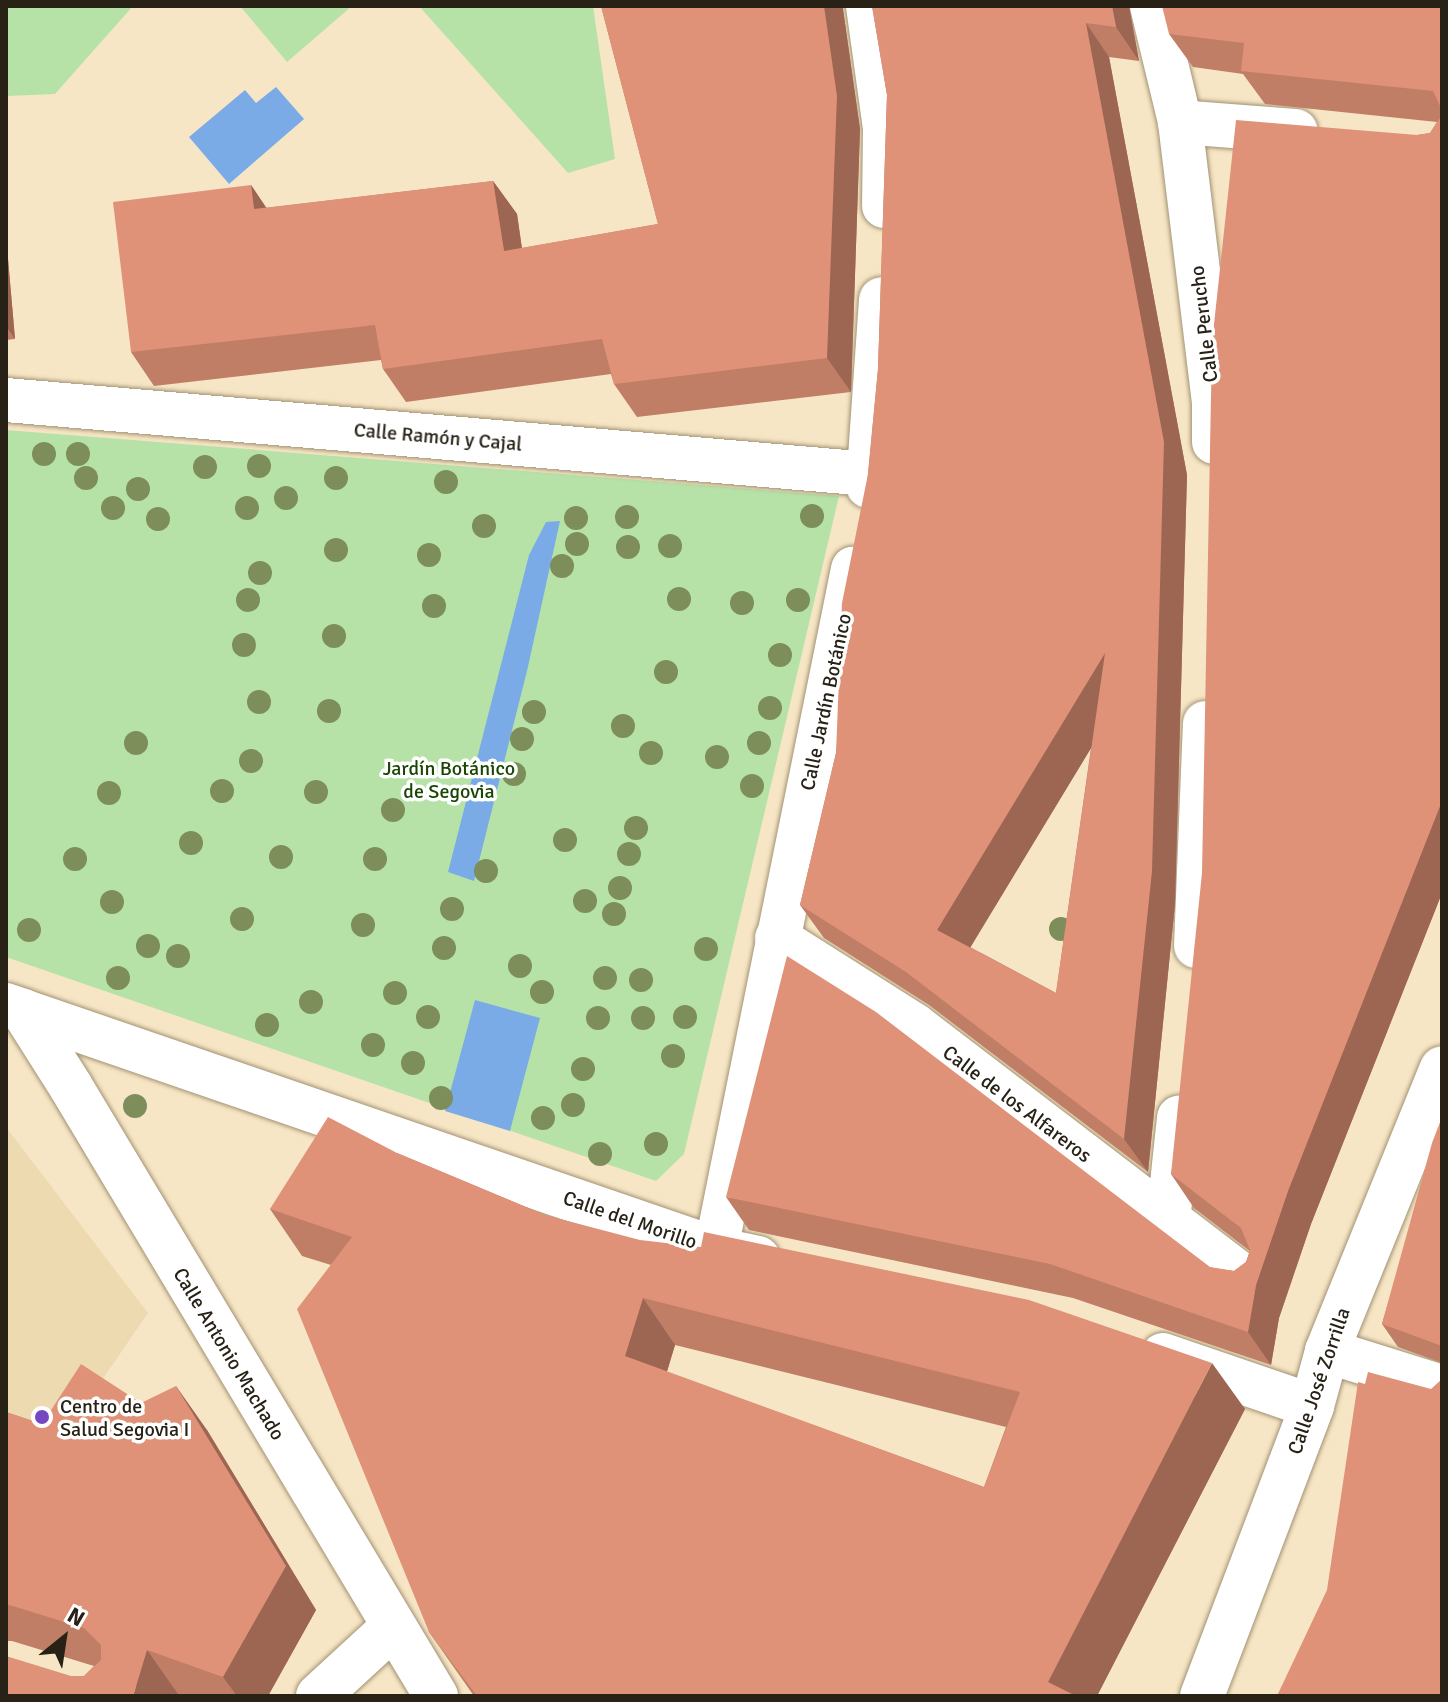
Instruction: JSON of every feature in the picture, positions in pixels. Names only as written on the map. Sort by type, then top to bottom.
[{"type":"street","name":"Calle Jardín Botánico","points":[[716,1249],[870,474],[884,248],[885,128],[868,6]]},
{"type":"street","name":"Calle Perucho","points":[[1152,6],[1180,122],[1214,405],[1213,481]]},
{"type":"street","points":[[1180,122],[1334,135]]},
{"type":"street","name":"Calle Ramón y Cajal","points":[[6,400],[870,474]]},
{"type":"street","points":[[1192,985],[1206,685]]},
{"type":"street","name":"Calle de los Alfareros","points":[[777,938],[914,1025],[1249,1281]]},
{"type":"street","name":"Calle del Morillo","points":[[14,1008],[716,1249],[793,1265]]},
{"type":"street","name":"Calle Antonio Machado","points":[[14,1008],[436,1696]]},
{"type":"street","name":"Calle José Zorrilla","points":[[1202,1696],[1312,1406],[1327,1351],[1442,1068]]},
{"type":"street","points":[[1168,1221],[1182,1079]]},
{"type":"street","points":[[1126,1342],[1312,1406]]},
{"type":"street","points":[[1327,1351],[1442,1387]]},
{"type":"street","points":[[318,1696],[392,1628]]},
{"type":"shaded area","name":"Centro de Salud Segovia I","points":[[6,1127],[148,1313],[6,1520]]},
{"type":"green space","points":[[6,6],[133,6],[55,94],[8,96]]},
{"type":"green space","points":[[240,6],[352,6],[287,62]]},
{"type":"green space","points":[[419,6],[593,6],[615,159],[568,173]]},
{"type":"green space","name":"Jardín Botánico de Segovia","points":[[6,430],[839,496],[684,1154],[656,1181],[6,957]]},
{"type":"water","points":[[276,87],[304,119],[229,184],[189,137],[245,90],[256,103]]},
{"type":"water","points":[[560,521],[527,671],[474,881],[448,872],[529,555],[546,522]]},
{"type":"water","points":[[475,1000],[540,1018],[510,1131],[445,1111]]},
{"type":"building","points":[[601,6],[824,6],[837,96],[827,358],[614,384],[602,339],[383,369],[375,325],[131,352],[113,202],[251,185],[254,209],[493,181],[504,251],[658,224]]},
{"type":"building","points":[[872,6],[1112,6],[1116,27],[1086,23],[1164,442],[1152,871],[1124,1139],[906,972],[800,905],[836,753],[842,603],[868,474],[878,369],[887,95]],"holes":[[[1105,653],[1056,993],[937,930]]]},
{"type":"building","points":[[1162,6],[1442,6],[1442,110],[1433,91],[1241,71],[1244,43],[1169,34]]},
{"type":"building","points":[[1442,115],[1442,801],[1288,1191],[1256,1285],[1248,1332],[1050,1264],[726,1197],[787,956],[876,1012],[1210,1267],[1234,1271],[1246,1262],[1250,1250],[1241,1228],[1171,1174],[1202,873],[1212,343],[1236,120],[1417,135],[1430,133]]},
{"type":"building","points":[[328,1117],[397,1153],[545,1215],[640,1240],[701,1247],[704,1232],[1029,1300],[1212,1363],[1048,1682],[1076,1696],[477,1696],[429,1632],[297,1309],[352,1237],[270,1209]],"holes":[[[643,1298],[1020,1392],[984,1487],[625,1356]]]},
{"type":"building","points":[[1442,1117],[1442,1346],[1382,1324]]},
{"type":"building","points":[[81,1364],[141,1403],[176,1386],[286,1566],[223,1677],[147,1650],[133,1696],[6,1696],[6,1656],[71,1676],[84,1676],[101,1660],[101,1645],[84,1628],[6,1604],[6,1412],[42,1424]]},
{"type":"building","points":[[1368,1372],[1431,1389],[1442,1379],[1442,1696],[1277,1696],[1327,1590],[1358,1382],[1365,1384]]},
{"type":"place","name":"Centro de Salud Segovia I","points":[[42,1417]]}]
